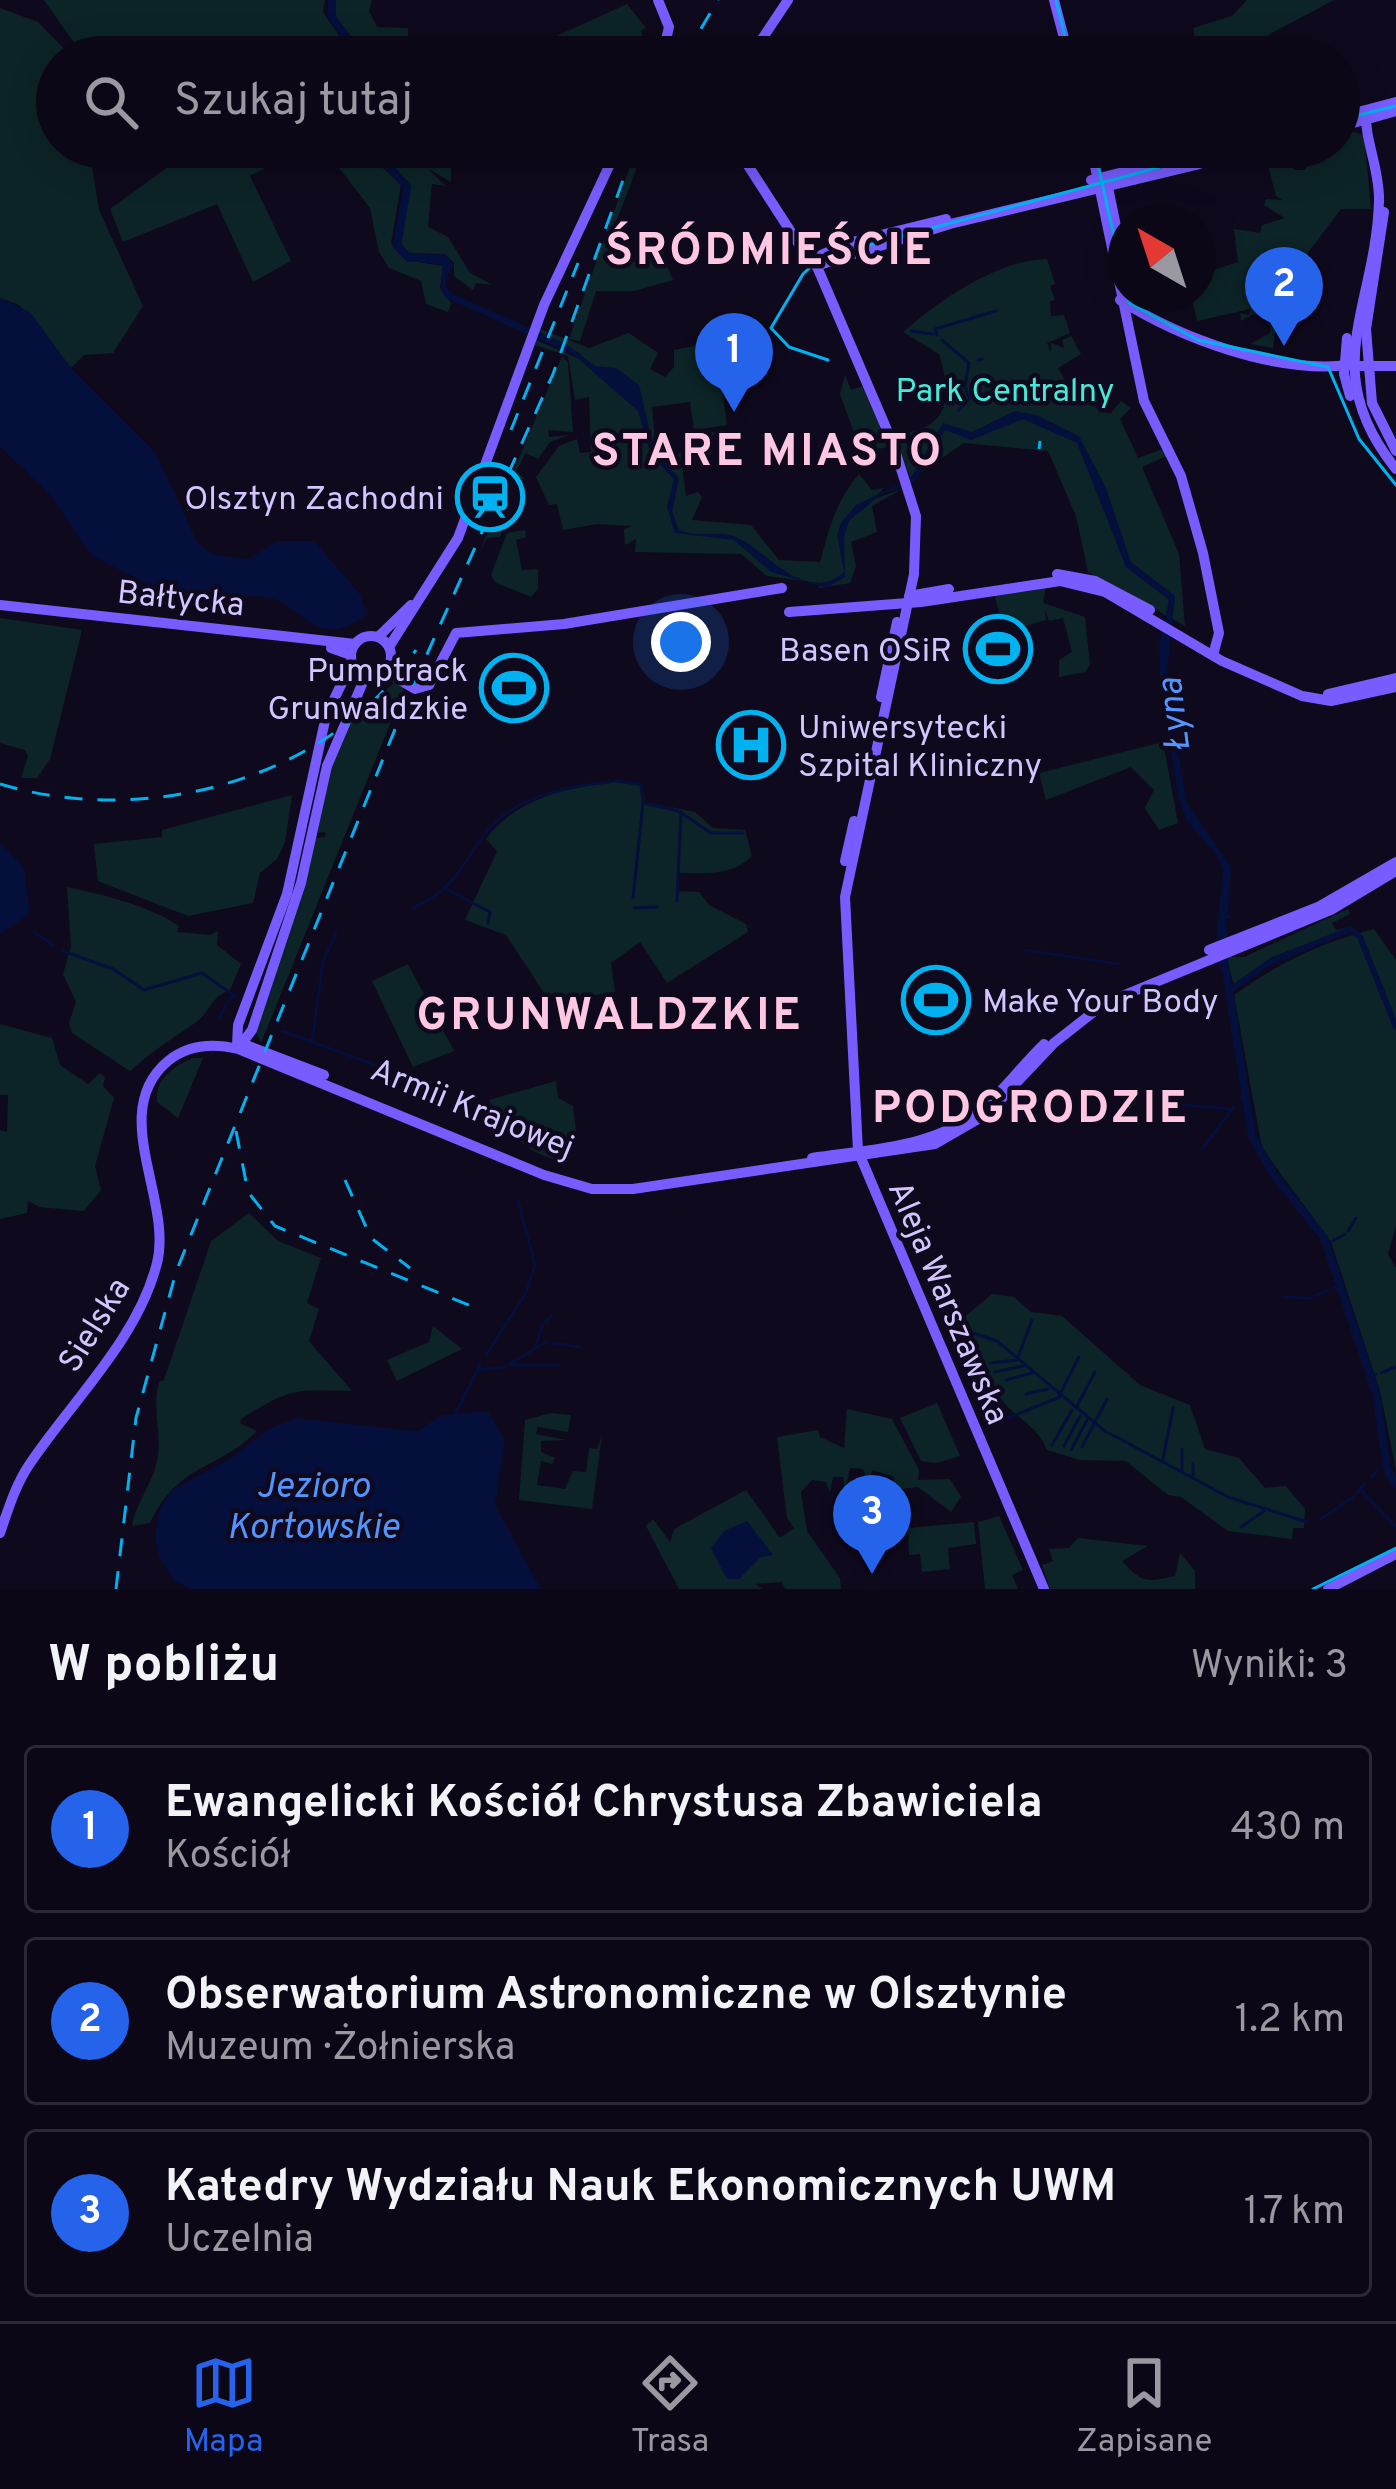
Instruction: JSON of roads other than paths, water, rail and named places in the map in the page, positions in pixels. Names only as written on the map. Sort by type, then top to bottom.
[{"type":"main road","points":[[662,0],[668,36]]},
{"type":"main road","points":[[764,36],[788,0]]},
{"type":"main road","points":[[1057,0],[1066,36]]},
{"type":"main road","points":[[1360,119],[1396,102]]},
{"type":"main road","points":[[1360,118],[1392,112]]},
{"type":"main road","points":[[1392,112],[1374,138],[1379,193],[1354,324],[1352,370],[1368,427],[1396,467]]},
{"type":"main road","points":[[1364,118],[1374,138],[1384,212],[1356,366],[1396,451]]},
{"type":"main road","points":[[236,1043],[252,1030],[301,883],[334,745],[366,675],[388,660],[458,538],[535,318],[604,168]]},
{"type":"main road","points":[[750,168],[814,262],[906,480],[914,512],[914,574],[897,624],[881,712]]},
{"type":"main road","points":[[1099,168],[1108,204]]},
{"type":"main road","points":[[814,262],[857,240],[1154,168]]},
{"type":"main road","points":[[1012,204],[1102,181]]},
{"type":"main road","points":[[1102,181],[1108,210]]},
{"type":"main road","points":[[1384,212],[1360,324],[1357,368],[1367,414],[1396,467]]},
{"type":"main road","points":[[1372,248],[1358,290],[1360,424],[1396,467]]},
{"type":"main road","points":[[1126,312],[1147,405],[1190,501],[1216,626],[1214,653]]},
{"type":"main road","points":[[1150,312],[1193,336],[1321,363],[1396,366]]},
{"type":"main road","points":[[1126,321],[1140,313],[1203,343],[1356,366]]},
{"type":"main road","points":[[236,1043],[238,1025],[287,894],[324,723],[353,654],[378,638],[422,590],[445,552],[524,348]]},
{"type":"main road","points":[[881,712],[905,600],[914,512]]},
{"type":"main road","points":[[914,574],[932,592]]},
{"type":"main road","points":[[905,600],[1054,574],[1110,586],[1180,633],[1287,691],[1331,698],[1396,683]]},
{"type":"main road","points":[[378,638],[388,660],[429,685],[456,633],[632,613],[782,588],[789,612],[799,607],[877,604],[1060,581],[1105,592],[1159,619]]},
{"type":"main road","points":[[877,604],[897,624]]},
{"type":"main road","name":"Bałtycka","points":[[0,608],[307,637],[353,654]]},
{"type":"main road","name":"Bałtycka","points":[[0,608],[353,654]]},
{"type":"main road","points":[[1201,642],[1216,626]]},
{"type":"main road","points":[[1180,633],[1214,653]]},
{"type":"main road","points":[[334,649],[344,662],[343,678]]},
{"type":"main road","points":[[353,654],[366,675]]},
{"type":"main road","name":"Aleja Warszawska","points":[[881,712],[844,882],[855,1155],[1040,1589]]},
{"type":"main road","name":"Armii Krajowej","points":[[236,1043],[544,1175],[604,1188],[923,1148],[965,1130],[1093,1011],[1213,952],[1331,910],[1396,867]]},
{"type":"main road","points":[[252,1030],[262,1049]]},
{"type":"main road","name":"Sielska","points":[[0,1515],[24,1461],[106,1347],[143,1285],[154,1222],[134,1122],[141,1085],[174,1048],[202,1039],[236,1043]]},
{"type":"main road","name":"Armii Krajowej","points":[[236,1043],[262,1049],[559,1174],[604,1188]]},
{"type":"main road","name":"Sielska","points":[[0,1533],[22,1477],[112,1350],[152,1278],[160,1226],[142,1133],[147,1088],[165,1064],[185,1051],[236,1043]]},
{"type":"main road","points":[[1328,1589],[1396,1557]]},
{"type":"main road","points":[[1345,1589],[1396,1557]]},
{"type":"water","points":[[444,254],[453,264],[445,284],[451,293],[566,344],[595,366],[616,368],[639,385],[655,453],[679,478],[672,512],[679,530],[736,537],[801,579],[830,581],[844,572],[837,535],[841,523],[856,505],[910,479],[943,423],[972,432],[1015,411],[1037,415],[1079,436],[1106,488],[1131,562],[1175,596],[1166,684],[1187,803],[1231,867],[1228,914],[1233,917],[1226,919],[1229,970],[1220,970],[1217,931],[1223,871],[1216,854],[1187,821],[1178,797],[1160,680],[1159,644],[1169,600],[1126,567],[1077,443],[1023,419],[971,440],[945,430],[915,482],[880,495],[849,521],[844,537],[845,577],[826,588],[771,572],[734,540],[675,533],[667,507],[674,479],[651,456],[638,411],[574,355],[446,298],[441,290],[443,265],[416,261],[417,255]]},
{"type":"water","points":[[0,298],[30,312],[71,368],[156,453],[197,542],[211,554],[248,559],[277,541],[314,541],[360,594],[367,614],[332,629],[319,627],[270,598],[246,597],[195,609],[91,555],[49,493],[0,447]]},
{"type":"water","points":[[0,842],[24,868],[30,913],[0,934]]},
{"type":"water","name":"Jezioro Kortowskie","points":[[488,1411],[505,1442],[495,1505],[541,1589],[191,1589],[175,1581],[159,1557],[155,1535],[160,1509],[172,1490],[229,1459],[269,1429],[296,1418],[417,1431],[442,1415]]},
{"type":"water","points":[[747,1521],[773,1555],[761,1557],[739,1579],[727,1579],[711,1548],[724,1531]]},
{"type":"waterway","name":"Łyna","points":[[332,0],[332,17],[346,36]]},
{"type":"waterway","name":"Łyna","points":[[390,168],[407,187],[397,246],[409,258],[425,258]]},
{"type":"waterway","points":[[937,335],[935,329],[996,311]]},
{"type":"waterway","points":[[911,331],[933,334]]},
{"type":"waterway","points":[[942,340],[969,363],[965,386]]},
{"type":"waterway","points":[[978,360],[982,359]]},
{"type":"waterway","points":[[959,410],[969,399],[966,389]]},
{"type":"waterway","points":[[615,781],[641,784],[643,803],[661,807]]},
{"type":"waterway","points":[[413,908],[456,876],[481,838],[504,815],[555,792],[610,782]]},
{"type":"waterway","points":[[633,898],[643,803]]},
{"type":"waterway","points":[[663,807],[681,812],[677,901]]},
{"type":"waterway","points":[[683,814],[711,833],[743,833]]},
{"type":"waterway","points":[[446,889],[490,912],[488,923]]},
{"type":"waterway","points":[[634,908],[657,907]]},
{"type":"waterway","points":[[1230,990],[1270,962],[1351,929],[1360,937],[1396,1027]]},
{"type":"waterway","points":[[34,932],[54,946]]},
{"type":"waterway","points":[[312,1042],[323,962],[336,933]]},
{"type":"waterway","points":[[1025,950],[1119,964]]},
{"type":"waterway","points":[[63,951],[113,969],[144,990],[202,973],[236,997]]},
{"type":"waterway","name":"Łyna","points":[[1225,965],[1252,1136],[1272,1172],[1324,1238],[1376,1393],[1387,1469],[1396,1484]]},
{"type":"waterway","points":[[219,1018],[232,995]]},
{"type":"waterway","points":[[282,1031],[378,1066]]},
{"type":"waterway","name":"Łyna","points":[[1240,1100],[1245,1093]]},
{"type":"waterway","points":[[1143,1098],[1185,1105]]},
{"type":"waterway","points":[[1187,1105],[1232,1109]]},
{"type":"waterway","points":[[1202,1149],[1234,1107]]},
{"type":"waterway","points":[[486,1355],[526,1293],[535,1265],[518,1200]]},
{"type":"waterway","points":[[1348,1231],[1356,1218]]},
{"type":"waterway","points":[[1327,1244],[1345,1234]]},
{"type":"waterway","name":"Łyna","points":[[1333,1288],[1340,1284]]},
{"type":"waterway","points":[[1314,1296],[1328,1290]]},
{"type":"waterway","points":[[1284,1297],[1311,1298]]},
{"type":"waterway","points":[[546,1322],[551,1316]]},
{"type":"waterway","points":[[990,1363],[1017,1360],[1032,1320]]},
{"type":"waterway","points":[[536,1346],[542,1326]]},
{"type":"waterway","points":[[955,1327],[997,1341],[1106,1432]]},
{"type":"waterway","points":[[510,1364],[546,1342]]},
{"type":"waterway","points":[[553,1343],[580,1347]]},
{"type":"waterway","points":[[1059,1396],[1079,1357]]},
{"type":"waterway","points":[[456,1413],[480,1365]]},
{"type":"waterway","points":[[509,1365],[558,1365]]},
{"type":"waterway","points":[[995,1372],[1023,1366]]},
{"type":"waterway","points":[[478,1370],[505,1367]]},
{"type":"waterway","points":[[1381,1373],[1396,1367]]},
{"type":"waterway","points":[[1076,1408],[1095,1372]]},
{"type":"waterway","points":[[1006,1380],[1032,1373]]},
{"type":"waterway","name":"Łyna","points":[[1370,1377],[1376,1374]]},
{"type":"waterway","points":[[1026,1394],[1048,1389]]},
{"type":"waterway","points":[[996,1423],[1060,1397]]},
{"type":"waterway","points":[[1082,1447],[1107,1399]]},
{"type":"waterway","points":[[1163,1459],[1173,1408]]},
{"type":"waterway","points":[[1052,1445],[1072,1410]]},
{"type":"waterway","points":[[1064,1446],[1080,1416]]},
{"type":"waterway","points":[[1071,1450],[1087,1420]]},
{"type":"waterway","points":[[1109,1433],[1228,1497],[1307,1522]]},
{"type":"waterway","points":[[1182,1449],[1182,1470]]},
{"type":"waterway","name":"Łyna","points":[[1382,1466],[1388,1460]]},
{"type":"waterway","points":[[1193,1463],[1193,1475]]},
{"type":"waterway","points":[[1372,1477],[1378,1470]]},
{"type":"waterway","points":[[1357,1493],[1365,1483]]},
{"type":"waterway","points":[[1360,1489],[1396,1527]]},
{"type":"waterway","points":[[1321,1519],[1353,1497]]},
{"type":"waterway","points":[[1241,1527],[1264,1511]]},
{"type":"tram line","points":[[1056,0],[1065,36]]},
{"type":"tram line","points":[[1360,115],[1396,106]]},
{"type":"tram line","points":[[1099,168],[1129,303],[1198,340],[1328,367],[1359,439],[1396,485]]},
{"type":"tram line","points":[[828,360],[789,347],[771,328],[803,274],[820,258],[1156,168]]},
{"type":"tram line","points":[[1313,1589],[1396,1548]]},
{"type":"railway","points":[[697,36],[718,0]]},
{"type":"railway","points":[[116,1589],[136,1418],[176,1272],[410,692],[553,374],[627,168]]},
{"type":"railway","points":[[511,430],[578,263]]},
{"type":"railway","points":[[1039,449],[1040,441]]},
{"type":"railway","points":[[0,784],[56,796],[114,800],[230,783],[284,762],[335,732],[379,695],[416,650]]},
{"type":"railway","points":[[236,1131],[248,1192],[275,1226],[481,1310]]},
{"type":"railway","points":[[345,1180],[371,1238],[410,1268]]},
{"type":"place","name":"Obserwatorium Astronomiczne w Olsztynie","points":[[1284,346]]},
{"type":"place","name":"Ewangelicki Kościół Chrystusa Zbawiciela","points":[[734,412]]},
{"type":"place","name":"Olsztyn Zachodni","points":[[490,497]]},
{"type":"place","name":"Basen OSiR","points":[[998,649]]},
{"type":"place","name":"Pumptrack Grunwaldzkie","points":[[514,688]]},
{"type":"place","name":"Uniwersytecki Szpital Kliniczny","points":[[751,745]]},
{"type":"place","name":"Make Your Body","points":[[936,1000]]},
{"type":"place","name":"Katedry Wydziału Nauk Ekonomicznych UWM","points":[[872,1574]]},
{"type":"district","name":"ŚRÓDMIEŚCIE","points":[[770,248]]},
{"type":"district","name":"STARE MIASTO","points":[[768,449]]},
{"type":"district","name":"GRUNWALDZKIE","points":[[610,1013]]},
{"type":"district","name":"PODGRODZIE","points":[[1031,1106]]},
{"type":"park label","name":"Park Centralny","points":[[1005,389]]}]
